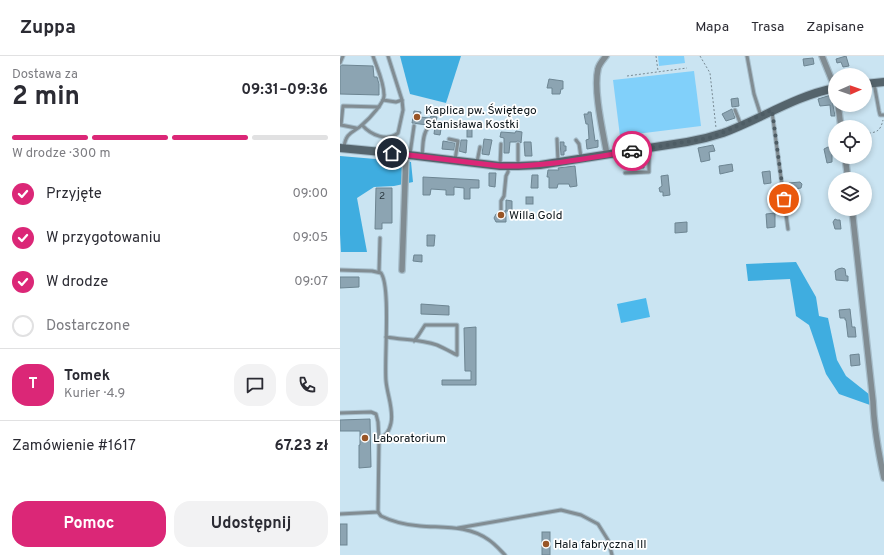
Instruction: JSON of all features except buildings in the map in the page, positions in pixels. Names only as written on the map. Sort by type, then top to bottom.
[{"type":"main road","points":[[874,84],[884,82]]},
{"type":"main road","points":[[342,148],[504,166],[558,162],[709,138],[742,125],[772,110],[808,95],[828,90]]},
{"type":"street","points":[[606,56],[598,68],[597,84],[598,100],[607,155]]},
{"type":"street","points":[[822,56],[828,71]]},
{"type":"street","points":[[402,270],[408,155]]},
{"type":"street","points":[[853,216],[876,443],[884,478]]},
{"type":"lane","points":[[340,63],[343,56]]},
{"type":"lane","points":[[342,148],[349,133],[362,125],[384,100],[384,93],[373,56]]},
{"type":"lane","points":[[362,125],[366,130],[375,135],[387,137],[394,136],[398,133],[403,110],[402,100],[388,56]]},
{"type":"lane","points":[[746,56],[761,116]]},
{"type":"lane","points":[[874,84],[880,115],[884,115]]},
{"type":"lane","points":[[384,100],[396,102],[402,100]]},
{"type":"lane","points":[[356,128],[341,125],[343,106],[379,106]]},
{"type":"lane","points":[[735,110],[742,125]]},
{"type":"lane","points":[[772,110],[788,229]]},
{"type":"lane","points":[[408,155],[414,126]]},
{"type":"lane","points":[[422,156],[424,134],[425,130],[428,128]]},
{"type":"lane","points":[[449,139],[458,141],[455,160]]},
{"type":"lane","points":[[557,139],[558,162]]},
{"type":"lane","points":[[576,140],[579,144],[582,159]]},
{"type":"lane","points":[[501,144],[504,166],[508,172],[506,176],[501,210]]},
{"type":"lane","points":[[518,144],[518,166]]},
{"type":"lane","points":[[477,163],[480,147]]},
{"type":"lane","points":[[625,173],[649,172],[649,148]]},
{"type":"lane","points":[[379,272],[380,238]]},
{"type":"lane","points":[[340,270],[372,271],[379,272],[383,276],[385,288],[386,379],[391,422],[387,434],[379,439]]},
{"type":"lane","points":[[386,337],[436,345],[457,355],[457,325],[425,325],[414,341]]},
{"type":"lane","points":[[340,413],[371,412],[376,414],[379,439],[378,512],[381,516],[402,524],[458,528],[470,531],[488,540],[505,555]]},
{"type":"lane","points":[[458,528],[561,510],[567,511],[581,515],[598,524],[608,540],[612,555]]},
{"type":"lane","points":[[340,514],[378,512]]},
{"type":"path","points":[[656,56],[658,72]]},
{"type":"path","points":[[700,56],[710,73],[716,132]]},
{"type":"path","points":[[627,76],[687,68]]},
{"type":"path","points":[[872,132],[878,131],[881,127],[884,115]]},
{"type":"shaded area","points":[[400,56],[461,56],[446,103],[410,94]]},
{"type":"shaded area","points":[[658,56],[684,56],[685,63],[659,66]]},
{"type":"shaded area","points":[[694,71],[701,126],[620,136],[613,80]]},
{"type":"shaded area","points":[[340,156],[411,162],[413,182],[394,186],[374,187],[357,198],[367,252],[341,252]]},
{"type":"shaded area","points":[[796,262],[816,297],[819,316],[828,318],[837,360],[846,376],[870,395],[870,405],[839,394],[826,374],[809,325],[796,316],[790,279],[748,281],[746,264]]},
{"type":"shaded area","points":[[646,298],[650,317],[621,323],[617,304]]},
{"type":"way so far","points":[[632,151],[709,138],[742,125],[772,110],[784,199]]},
{"type":"place","name":"Kaplica pw. Świętego Stanisława Kostki","points":[[417,117]]},
{"type":"place","name":"Willa Gold","points":[[501,215]]},
{"type":"place","name":"Laboratorium","points":[[365,438]]},
{"type":"place","name":"Hala fabryczna III","points":[[546,544]]},
{"type":"route","points":[[392,153],[500,166],[529,166],[632,151]]}]
